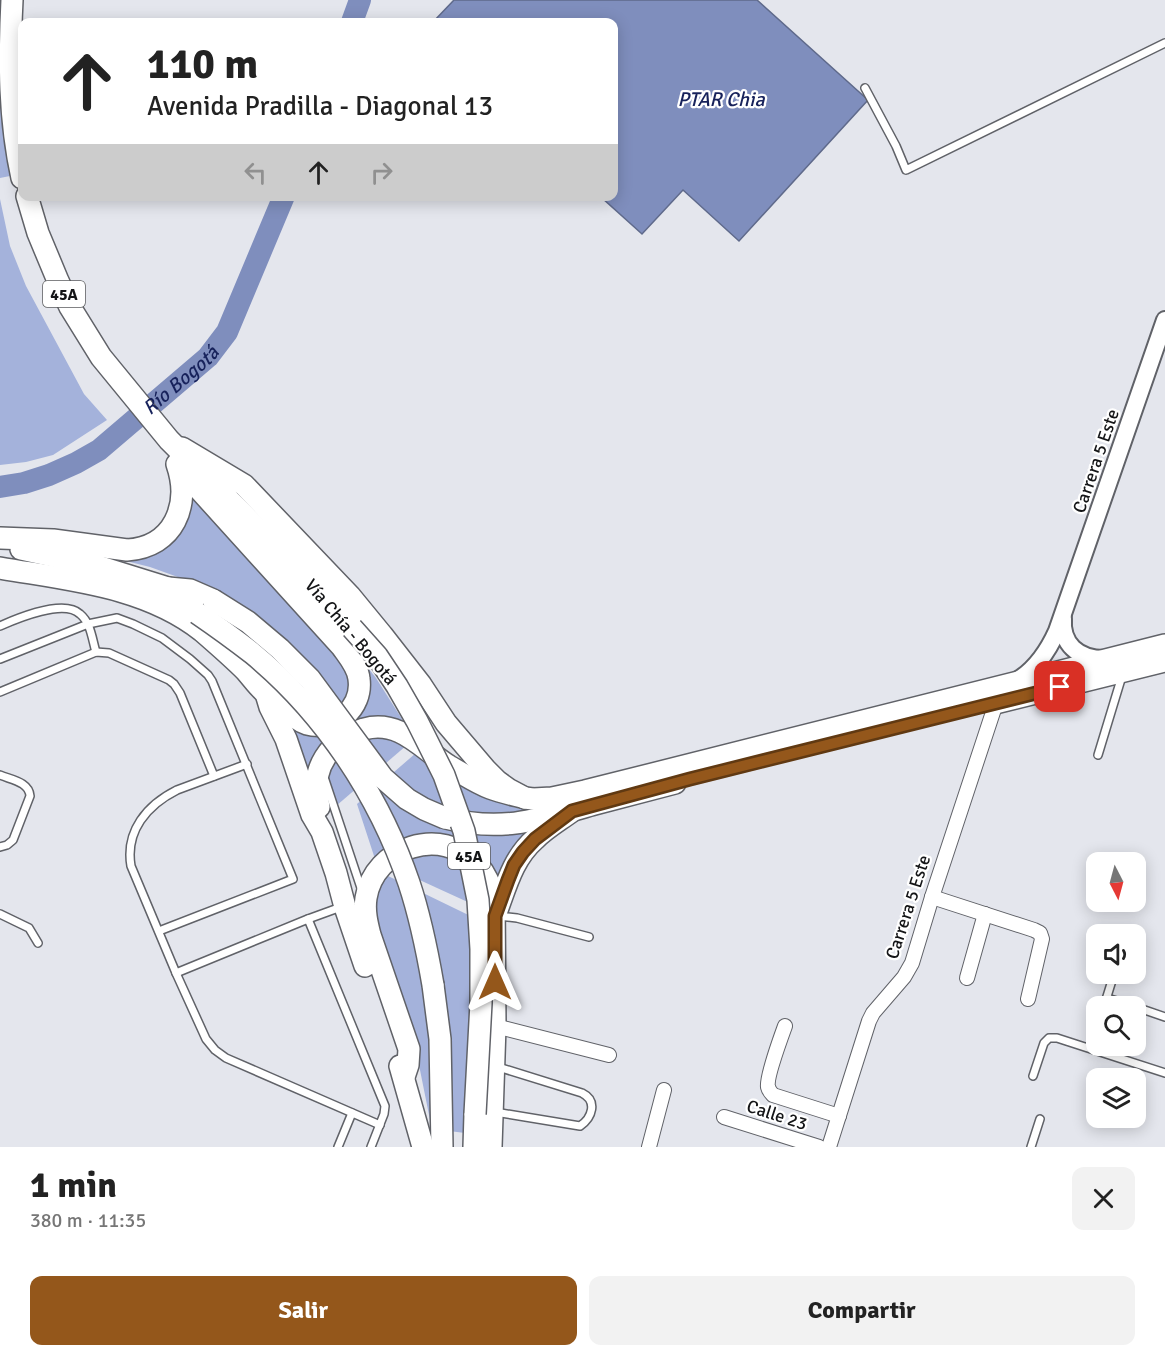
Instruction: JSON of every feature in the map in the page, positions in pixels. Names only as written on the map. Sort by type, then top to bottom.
[{"type":"main road","points":[[12,0],[11,100],[18,154]]},
{"type":"main road","name":"Vía Chía - Bogotá","points":[[29,201],[41,241],[70,307],[101,357],[169,440],[285,556],[377,656],[417,721],[444,775],[464,831],[478,900],[484,1113],[474,1147]]},
{"type":"main road","points":[[0,538],[53,540],[127,550],[149,546],[169,531],[180,509],[179,468],[169,440]]},
{"type":"main road","points":[[169,440],[244,485],[350,596],[408,668],[446,723],[486,770],[508,789],[525,798]]},
{"type":"main road","points":[[0,568],[120,591],[165,608],[216,643],[266,694],[280,702],[301,722],[317,726],[327,725],[344,717],[356,702],[359,692],[360,680],[357,669],[342,647],[179,468]]},
{"type":"main road","points":[[0,546],[19,548],[94,565],[168,588],[205,607],[248,622],[310,679],[382,778],[406,798],[424,809],[445,818],[474,824],[524,823],[996,703],[1116,665],[1165,645]]},
{"type":"main road","points":[[205,607],[244,647],[279,678],[326,730],[353,768],[382,818],[397,850],[425,939],[433,985],[440,1039],[442,1147]]},
{"type":"main road","points":[[423,1147],[404,1077],[322,832],[316,779],[320,766],[338,741],[352,733],[369,728],[391,729],[408,735],[438,759],[487,787],[525,798],[552,798],[1009,685],[1116,665],[1165,661]]},
{"type":"main road","points":[[266,694],[286,739],[312,815],[322,832]]},
{"type":"main road","points":[[495,916],[514,865],[523,852],[535,839],[572,811]]},
{"type":"main road","points":[[404,1077],[408,1065],[409,1049],[370,935],[366,917],[366,899],[371,882],[380,867],[392,856],[405,848],[420,844],[436,844],[458,850],[477,863],[488,879],[494,897],[494,1066],[484,1113],[491,1147]]},
{"type":"street","name":"Carrera 5 Este","points":[[1009,685],[1039,663],[1050,648],[1165,320]]},
{"type":"street","points":[[1063,614],[1062,628],[1068,642],[1078,653],[1116,665]]},
{"type":"street","name":"Carrera 5 Este","points":[[829,1147],[869,1021],[873,1013],[904,977],[912,963],[996,703]]},
{"type":"street","points":[[932,897],[1040,933],[1042,939],[1028,999]]},
{"type":"street","points":[[967,978],[985,914]]},
{"type":"street","points":[[495,1026],[609,1055]]},
{"type":"street","points":[[785,1026],[769,1078],[770,1092],[773,1095],[838,1116]]},
{"type":"street","points":[[649,1147],[664,1090]]},
{"type":"street","name":"Calle 23","points":[[724,1117],[819,1147]]},
{"type":"lane","points":[[865,88],[906,170],[1165,42]]},
{"type":"lane","points":[[0,626],[28,614],[73,609],[81,614],[88,624],[96,652]]},
{"type":"lane","points":[[0,659],[88,624],[117,618],[162,638],[203,670],[216,687],[293,879],[159,932]]},
{"type":"lane","points":[[0,692],[96,652],[108,653],[174,684],[180,693],[214,776]]},
{"type":"lane","points":[[1098,755],[1116,665]]},
{"type":"lane","points":[[247,764],[166,795],[151,808],[138,823],[134,832],[130,848],[131,866],[206,1040],[215,1050],[226,1058],[380,1125]]},
{"type":"lane","points":[[320,766],[362,889],[366,917]]},
{"type":"lane","points":[[0,775],[24,784],[29,789],[30,796],[13,840],[0,847]]},
{"type":"lane","points":[[176,973],[345,906]]},
{"type":"lane","points":[[0,914],[29,928],[38,943]]},
{"type":"lane","points":[[495,916],[517,918],[589,936]]},
{"type":"lane","points":[[308,919],[383,1101],[384,1114],[371,1147]]},
{"type":"lane","points":[[1146,1011],[1165,1017]]},
{"type":"lane","points":[[1033,1076],[1044,1043],[1049,1038],[1057,1038],[1086,1047]]},
{"type":"lane","points":[[1114,1056],[1165,1073]]},
{"type":"lane","points":[[484,1113],[580,1126],[586,1122],[592,1111],[587,1095],[494,1066]]},
{"type":"lane","points":[[338,1147],[352,1113]]},
{"type":"lane","points":[[1031,1147],[1040,1119]]},
{"type":"shaded area","points":[[0,90],[15,175],[0,178]]},
{"type":"shaded area","points":[[0,199],[10,246],[26,286],[84,394],[107,420],[53,455],[26,462],[0,465]]},
{"type":"shaded area","points":[[188,487],[343,659],[354,687],[341,711],[253,667],[285,644],[189,581],[150,567],[114,558],[145,557]]},
{"type":"shaded area","points":[[358,655],[376,678],[407,727],[375,721],[307,781],[286,723],[352,720]]},
{"type":"shaded area","points":[[375,736],[393,738],[407,745],[336,806],[326,776],[327,770],[346,746]]},
{"type":"shaded area","points":[[416,753],[485,795],[530,811],[534,828],[499,877],[493,877],[428,834],[399,841],[375,859],[357,804]]},
{"type":"shaded area","points":[[416,850],[456,858],[467,868],[483,909],[389,866]]},
{"type":"shaded area","points":[[386,875],[489,925],[467,1065],[465,1133],[431,1125],[412,1030],[383,948],[373,909],[378,890]]},
{"type":"water","name":"PTAR Chia","points":[[454,0],[757,0],[868,100],[739,241],[683,190],[642,234],[605,201],[618,201],[618,18],[437,18]]},
{"type":"waterway","name":"Río Bogotá","points":[[353,18],[360,0]]},
{"type":"waterway","name":"Río Bogotá","points":[[0,487],[24,483],[49,475],[99,450],[208,357],[227,332],[282,201]]},
{"type":"route","points":[[495,982],[495,916],[514,865],[535,839],[572,811],[690,779],[1060,687]]}]
